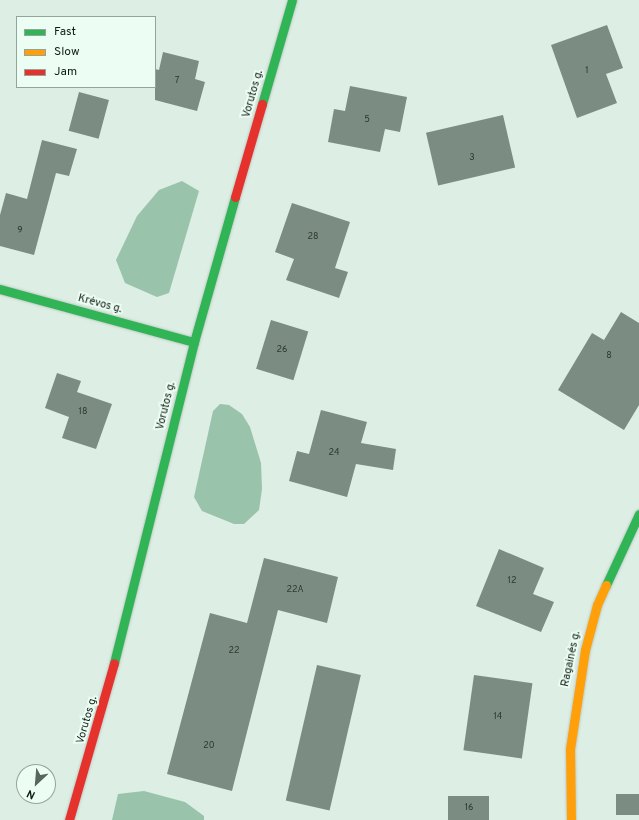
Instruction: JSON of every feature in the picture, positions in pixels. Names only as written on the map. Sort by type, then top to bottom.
[{"type":"street","name":"Vorutos g.","points":[[69,820],[106,699],[194,342],[292,0]]},
{"type":"street","name":"Krėvos g.","points":[[0,289],[194,342]]},
{"type":"street","name":"Ragainės g.","points":[[571,820],[570,749],[584,650],[597,605],[639,514]]},
{"type":"shaded area","points":[[182,181],[199,191],[169,293],[157,297],[125,283],[116,260],[137,216],[159,190]]},
{"type":"shaded area","points":[[220,404],[229,405],[242,414],[250,427],[261,463],[262,489],[259,510],[244,524],[234,524],[202,511],[194,497],[213,411]]},
{"type":"shaded area","points":[[144,791],[185,802],[204,816],[204,820],[112,820],[118,794]]},
{"type":"building","points":[[607,25],[623,68],[606,74],[617,103],[577,118],[551,45]]},
{"type":"building","points":[[163,52],[199,61],[195,79],[205,82],[197,111],[155,100],[156,69],[159,70]]},
{"type":"building","points":[[350,86],[407,97],[400,132],[385,129],[380,152],[328,142],[334,109],[345,111]]},
{"type":"building","points":[[79,92],[109,100],[99,139],[69,131]]},
{"type":"building","points":[[503,115],[515,168],[438,185],[426,133]]},
{"type":"building","points":[[42,140],[77,149],[69,176],[56,173],[34,255],[0,246],[0,215],[6,193],[27,199]]},
{"type":"building","points":[[292,203],[350,222],[335,268],[348,272],[339,298],[286,280],[294,259],[275,252]]},
{"type":"building","points":[[621,312],[639,323],[639,405],[624,430],[558,390],[592,333],[604,340]]},
{"type":"building","points":[[271,320],[308,331],[293,380],[256,369]]},
{"type":"building","points":[[57,373],[81,381],[77,392],[112,404],[96,449],[62,438],[69,417],[45,408]]},
{"type":"building","points":[[321,410],[367,422],[361,443],[396,449],[393,470],[356,464],[347,497],[289,481],[297,451],[309,454]]},
{"type":"building","points":[[499,549],[544,568],[533,594],[554,602],[541,632],[476,606]]},
{"type":"building","points":[[264,558],[338,577],[327,623],[278,610],[232,791],[167,774],[210,613],[247,623]]},
{"type":"building","points":[[317,665],[361,675],[330,811],[286,800]]},
{"type":"building","points":[[474,675],[532,683],[522,758],[463,750]]},
{"type":"building","points":[[616,794],[639,794],[639,815],[616,815]]},
{"type":"building","points":[[448,796],[489,796],[489,820],[448,820]]},
{"type":"traffic: fast","points":[[262,104],[292,0]]},
{"type":"traffic: fast","points":[[114,663],[194,342],[235,197]]},
{"type":"traffic: fast","points":[[0,289],[194,342]]},
{"type":"traffic: fast","points":[[606,585],[639,514]]},
{"type":"traffic: slow","points":[[571,820],[570,749],[585,650],[597,605],[606,585]]},
{"type":"traffic: jam","points":[[235,197],[262,104]]},
{"type":"traffic: jam","points":[[69,820],[114,663]]}]
